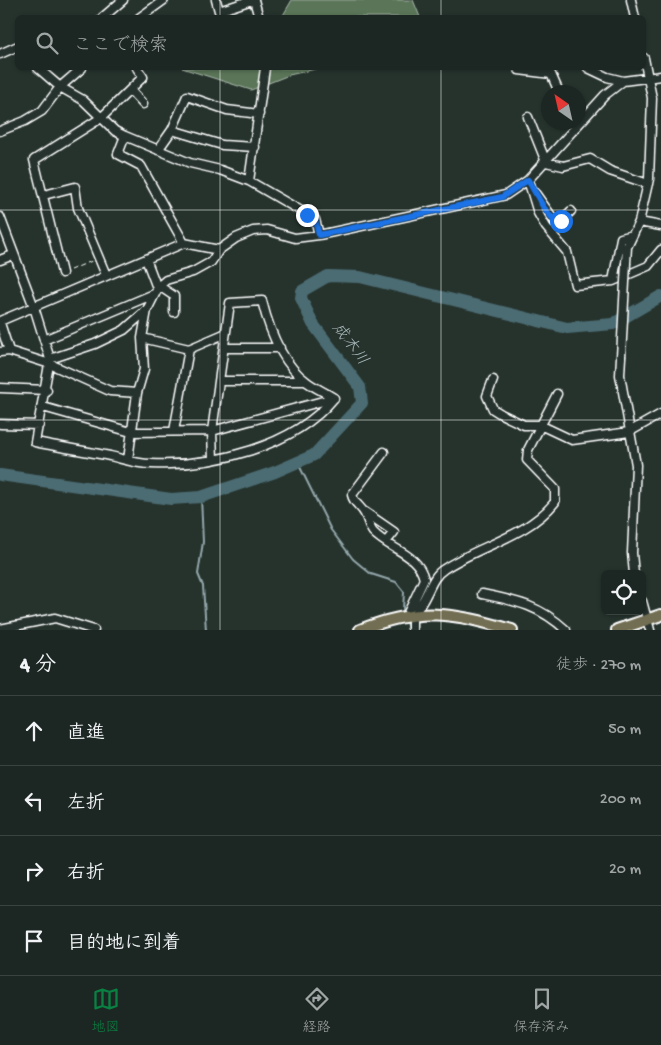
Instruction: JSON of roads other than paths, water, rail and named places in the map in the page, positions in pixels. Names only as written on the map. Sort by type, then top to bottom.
[{"type":"main road","points":[[360,630],[392,618],[436,614],[463,616],[512,630]]},
{"type":"main road","points":[[617,630],[649,625],[661,615]]},
{"type":"street","points":[[106,15],[123,0]]},
{"type":"street","points":[[143,15],[164,0]]},
{"type":"street","points":[[216,0],[219,11],[253,0],[258,15]]},
{"type":"street","points":[[631,0],[635,15]]},
{"type":"street","points":[[0,54],[15,47]]},
{"type":"street","points":[[43,70],[60,87],[83,100],[101,118],[125,136],[190,163],[220,170],[249,181],[315,219],[319,235]]},
{"type":"street","points":[[0,131],[25,121],[42,111],[60,87],[80,70]]},
{"type":"street","points":[[62,273],[34,160],[101,118],[143,77],[139,70]]},
{"type":"street","points":[[249,181],[266,70]]},
{"type":"street","points":[[519,70],[551,74],[556,85]]},
{"type":"street","points":[[592,70],[607,77],[623,81],[661,76]]},
{"type":"street","points":[[634,570],[632,553],[636,465],[620,375],[620,357],[628,247],[639,222],[648,184],[652,98],[646,70]]},
{"type":"street","points":[[586,114],[605,95],[623,81]]},
{"type":"street","points":[[130,90],[143,104]]},
{"type":"street","points":[[158,150],[172,130],[187,96],[228,110],[258,114]]},
{"type":"street","points":[[528,117],[546,162]]},
{"type":"street","points":[[172,130],[222,145],[255,147]]},
{"type":"street","points":[[128,460],[136,393],[144,369],[142,338],[147,310],[157,289],[166,280],[192,272],[211,262],[219,250],[236,238],[253,231],[267,230],[295,238],[319,235],[502,197],[528,180],[546,162],[571,130]]},
{"type":"street","points":[[125,136],[118,154],[141,166],[184,243]]},
{"type":"street","points":[[546,162],[563,166],[590,159],[610,171],[648,184]]},
{"type":"street","points":[[528,180],[544,208],[555,221],[561,221],[571,211]]},
{"type":"street","points":[[528,180],[542,220],[567,252],[575,285],[613,281],[648,266],[661,250]]},
{"type":"street","points":[[44,195],[76,187],[78,208],[106,275]]},
{"type":"street","points":[[0,217],[34,306],[50,362],[36,442],[149,464],[177,464],[213,460],[272,443],[325,409],[334,398]]},
{"type":"street","points":[[639,222],[661,226]]},
{"type":"street","points":[[613,281],[621,238],[633,235]]},
{"type":"street","points":[[10,352],[0,322],[184,243],[219,250]]},
{"type":"street","points":[[0,260],[13,255]]},
{"type":"street","points":[[146,259],[157,289]]},
{"type":"street","points":[[44,340],[157,289],[174,296],[174,312]]},
{"type":"street","points":[[213,460],[212,431],[224,348],[224,334],[230,303],[262,301],[268,326],[289,363],[305,381],[334,398]]},
{"type":"street","points":[[50,362],[124,330],[147,310]]},
{"type":"street","points":[[142,338],[189,349],[224,334]]},
{"type":"street","points":[[224,348],[280,348]]},
{"type":"street","points":[[174,431],[189,349]]},
{"type":"street","points":[[0,352],[10,352],[50,362],[110,391],[136,393]]},
{"type":"street","points":[[493,380],[487,396],[493,409],[524,425],[540,425],[572,440],[629,432],[661,414]]},
{"type":"street","points":[[218,381],[305,381]]},
{"type":"street","points":[[0,388],[46,390]]},
{"type":"street","points":[[409,615],[422,606],[436,575],[444,568],[506,539],[548,512],[556,502],[555,489],[527,460],[528,450],[557,394]]},
{"type":"street","points":[[43,407],[131,432],[212,431],[334,398]]},
{"type":"street","points":[[0,424],[39,425]]},
{"type":"street","points":[[384,452],[352,495],[354,502],[364,512],[394,532],[386,542]]},
{"type":"street","points":[[364,512],[372,531],[413,559],[422,572],[422,585],[409,615],[412,630]]},
{"type":"street","points":[[482,594],[530,604],[566,630]]},
{"type":"street","points":[[0,629],[54,618],[94,630]]},
{"type":"waterway","name":"成木川","points":[[0,475],[171,499],[201,497],[275,472],[314,455],[362,403],[360,387],[313,324],[301,298],[302,291],[328,276],[360,277],[567,328],[613,324],[661,296]]},
{"type":"waterway","points":[[298,463],[331,530],[353,559],[371,574],[396,582],[404,592],[403,610]]},
{"type":"waterway","points":[[201,497],[203,542],[198,574],[203,586],[206,630]]},
{"type":"waterway","points":[[406,622],[408,630]]}]
